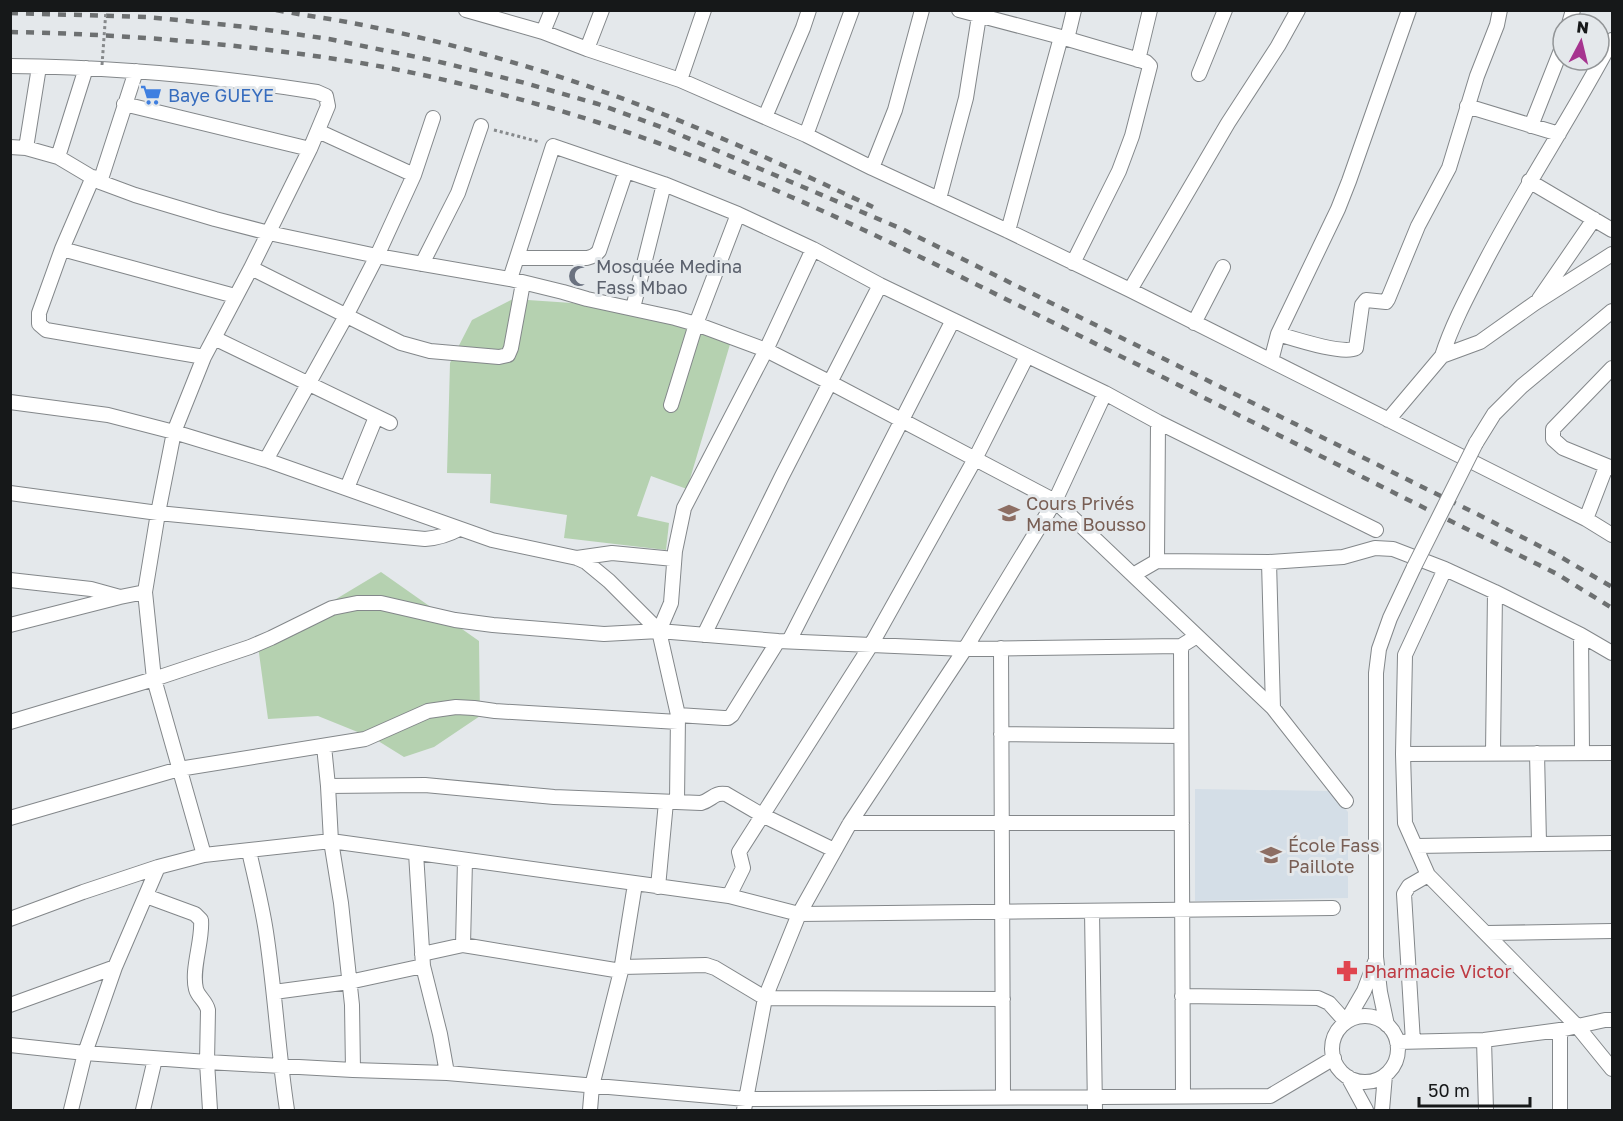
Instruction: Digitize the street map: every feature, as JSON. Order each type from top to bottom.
[{"type":"street","points":[[466,10],[507,16],[587,49],[680,80],[806,135],[1130,290],[1586,519],[1612,536]]},
{"type":"street","points":[[543,32],[552,10]]},
{"type":"street","points":[[587,49],[602,10]]},
{"type":"street","points":[[680,80],[704,10]]},
{"type":"street","points":[[765,117],[809,10]]},
{"type":"street","points":[[806,135],[852,10]]},
{"type":"street","points":[[872,168],[895,110],[922,10]]},
{"type":"street","points":[[958,10],[980,16],[995,15],[1146,62],[1150,66],[1132,136],[1119,171],[1072,262]]},
{"type":"street","points":[[1008,231],[1074,10]]},
{"type":"street","points":[[1138,60],[1150,10]]},
{"type":"street","points":[[1199,74],[1225,10]]},
{"type":"street","points":[[1130,290],[1298,10]]},
{"type":"street","points":[[1271,361],[1278,334],[1342,200],[1409,10]]},
{"type":"street","points":[[1278,334],[1326,347],[1351,351],[1356,348],[1362,304],[1366,300],[1386,302],[1388,299],[1418,226],[1449,168],[1467,106],[1497,25],[1500,10]]},
{"type":"street","points":[[939,199],[966,98],[980,16]]},
{"type":"street","points":[[1388,420],[1442,356],[1460,309],[1494,244],[1612,40]]},
{"type":"street","points":[[10,66],[136,71],[237,80],[317,92],[326,96],[328,106],[310,149],[204,357],[174,432],[145,592],[154,679],[204,855]]},
{"type":"street","points":[[26,148],[39,66]]},
{"type":"street","points":[[58,157],[86,68]]},
{"type":"street","points":[[136,71],[96,179],[62,249],[39,314],[39,324],[46,330],[204,357]]},
{"type":"street","points":[[1531,126],[1552,72]]},
{"type":"street","points":[[124,104],[310,149]]},
{"type":"street","points":[[1467,106],[1559,134]]},
{"type":"street","points":[[267,460],[377,256],[414,175],[433,118]]},
{"type":"street","points":[[422,264],[458,193],[481,126]]},
{"type":"street","points":[[318,131],[414,175]]},
{"type":"street","points":[[251,268],[401,343],[430,351],[499,357],[508,355],[511,348],[517,258],[553,146],[664,184],[738,214],[813,249],[880,285],[1027,357],[1105,393],[1158,422],[1376,530]]},
{"type":"street","points":[[10,147],[26,148],[58,157],[96,179],[135,195],[269,233],[377,256],[517,281],[633,308],[696,324],[766,350],[1055,501],[1273,708],[1346,801]]},
{"type":"street","points":[[517,258],[592,258],[596,255],[626,171]]},
{"type":"street","points":[[1529,181],[1594,219],[1611,226]]},
{"type":"street","points":[[633,308],[664,184]]},
{"type":"street","points":[[671,405],[696,324],[738,214]]},
{"type":"street","points":[[1535,303],[1594,219]]},
{"type":"street","points":[[62,249],[235,296]]},
{"type":"street","points":[[659,631],[671,603],[674,559],[684,508],[766,350],[813,249]]},
{"type":"street","points":[[1442,356],[1480,342],[1535,303],[1612,254]]},
{"type":"street","points":[[1194,323],[1223,267]]},
{"type":"street","points":[[704,635],[880,285]]},
{"type":"street","points":[[1387,1025],[1376,957],[1376,673],[1379,649],[1390,618],[1414,567],[1476,443],[1494,414],[1522,386],[1612,311]]},
{"type":"street","points":[[10,818],[179,769],[365,739],[428,711],[456,707],[495,711],[728,718],[784,641],[953,320]]},
{"type":"street","points":[[214,338],[390,423]]},
{"type":"street","points":[[729,896],[743,868],[740,852],[871,645],[975,459],[1027,357]]},
{"type":"street","points":[[1586,519],[1609,468],[1563,448],[1553,439],[1553,429],[1612,368]]},
{"type":"street","points":[[745,1105],[765,998],[799,914],[850,823],[965,649],[1055,501],[1105,393]]},
{"type":"street","points":[[10,402],[108,415],[174,432],[267,460],[492,540],[577,558],[586,562],[609,581],[659,631],[678,718],[671,802],[658,887]]},
{"type":"street","points":[[347,488],[376,417]]},
{"type":"street","points":[[1157,561],[1158,422]]},
{"type":"street","points":[[10,493],[158,513],[424,539],[438,538],[459,529]]},
{"type":"street","points":[[1133,575],[1157,561],[1269,561],[1343,557],[1375,548],[1393,549],[1495,592],[1612,653]]},
{"type":"street","points":[[577,558],[612,553],[674,559]]},
{"type":"street","points":[[1269,561],[1273,708]]},
{"type":"street","points":[[1445,569],[1405,655],[1403,754],[1405,823],[1428,875],[1577,1026],[1612,1069]]},
{"type":"street","points":[[10,580],[92,589],[120,597]]},
{"type":"street","points":[[11,624],[145,592]]},
{"type":"street","points":[[1493,753],[1495,592]]},
{"type":"street","points":[[10,722],[154,679],[250,647],[332,608],[357,603],[381,603],[455,620],[493,625],[604,634],[659,631],[784,641],[965,649],[1181,646],[1197,636]]},
{"type":"street","points":[[1581,635],[1582,753]]},
{"type":"street","points":[[1181,646],[1183,1096]]},
{"type":"street","points":[[1001,648],[1003,1097]]},
{"type":"street","points":[[1001,734],[1181,736]]},
{"type":"street","points":[[324,746],[331,841],[341,903],[352,1005],[352,1070]]},
{"type":"street","points":[[1537,753],[1539,843]]},
{"type":"street","points":[[1403,754],[1612,753]]},
{"type":"street","points":[[328,786],[425,785],[554,797],[701,803],[720,793],[834,850]]},
{"type":"street","points":[[850,823],[1182,823]]},
{"type":"street","points":[[10,919],[158,867],[204,855],[331,841],[729,896],[799,914],[1333,908]]},
{"type":"street","points":[[1416,846],[1612,843]]},
{"type":"street","points":[[249,851],[266,932],[287,1110]]},
{"type":"street","points":[[416,853],[422,960],[447,1073]]},
{"type":"street","points":[[463,945],[465,860]]},
{"type":"street","points":[[70,1110],[86,1053],[115,967],[158,867]]},
{"type":"street","points":[[1413,1042],[1404,894],[1409,886],[1428,875]]},
{"type":"street","points":[[590,1110],[592,1086],[622,969],[635,884]]},
{"type":"street","points":[[146,896],[195,914],[201,920],[196,989],[207,1004],[208,1010],[207,1062],[210,1110]]},
{"type":"street","points":[[1092,911],[1095,1104]]},
{"type":"street","points":[[1487,933],[1612,931]]},
{"type":"street","points":[[274,992],[350,982],[463,945],[622,969],[706,965],[765,998],[1003,999]]},
{"type":"street","points":[[1346,1022],[1368,1017],[1381,1021],[1391,1030],[1398,1049],[1394,1064],[1385,1075],[1378,1079],[1355,1080],[1342,1072],[1334,1058],[1333,1042],[1364,991],[1376,957]]},
{"type":"street","points":[[10,1005],[115,967]]},
{"type":"street","points":[[1182,996],[1318,998],[1329,1003],[1346,1022]]},
{"type":"street","points":[[1397,1042],[1484,1040],[1560,1030],[1612,1020]]},
{"type":"street","points":[[1560,1030],[1560,1110]]},
{"type":"street","points":[[1484,1040],[1486,1110]]},
{"type":"street","points":[[10,1045],[155,1059],[447,1073],[592,1086],[745,1105],[852,1104],[1003,1097],[1095,1104],[1183,1096],[1270,1096],[1334,1058]]},
{"type":"street","points":[[143,1110],[155,1059]]},
{"type":"street","points":[[1383,1110],[1385,1075]]},
{"type":"street","points":[[1348,1077],[1366,1110]]},
{"type":"street","points":[[1270,1096],[1270,1110]]},
{"type":"path","points":[[102,65],[106,10]]},
{"type":"path","points":[[481,126],[553,146]]},
{"type":"shaded area","name":"École Fass Paillote","points":[[1195,789],[1330,791],[1348,812],[1348,898],[1195,901]]},
{"type":"green space","points":[[513,299],[572,303],[672,320],[731,341],[687,489],[651,476],[637,516],[669,523],[666,550],[564,538],[567,515],[490,503],[491,474],[447,473],[450,363],[472,320]]},
{"type":"green space","points":[[381,572],[479,641],[480,716],[434,747],[404,757],[375,739],[318,716],[268,719],[258,646]]},
{"type":"railway","points":[[276,10],[403,34],[554,75],[676,119],[873,207]]},
{"type":"railway","points":[[10,13],[147,17],[247,27],[329,39],[436,61],[598,104],[664,128],[902,229],[1481,516],[1559,556],[1612,587]]},
{"type":"railway","points":[[10,32],[177,40],[342,60],[425,75],[561,111],[624,131],[749,179],[870,233],[1557,574],[1612,608]]},
{"type":"place","name":"Baye GUEYE","points":[[151,95]]},
{"type":"place","name":"Mosquée Medina Fass Mbao","points":[[579,276]]},
{"type":"place","name":"Cours Privés Mame Bousso","points":[[1009,513]]},
{"type":"place","name":"École Fass Paillote","points":[[1271,855]]},
{"type":"place","name":"Pharmacie Victor","points":[[1347,971]]}]
